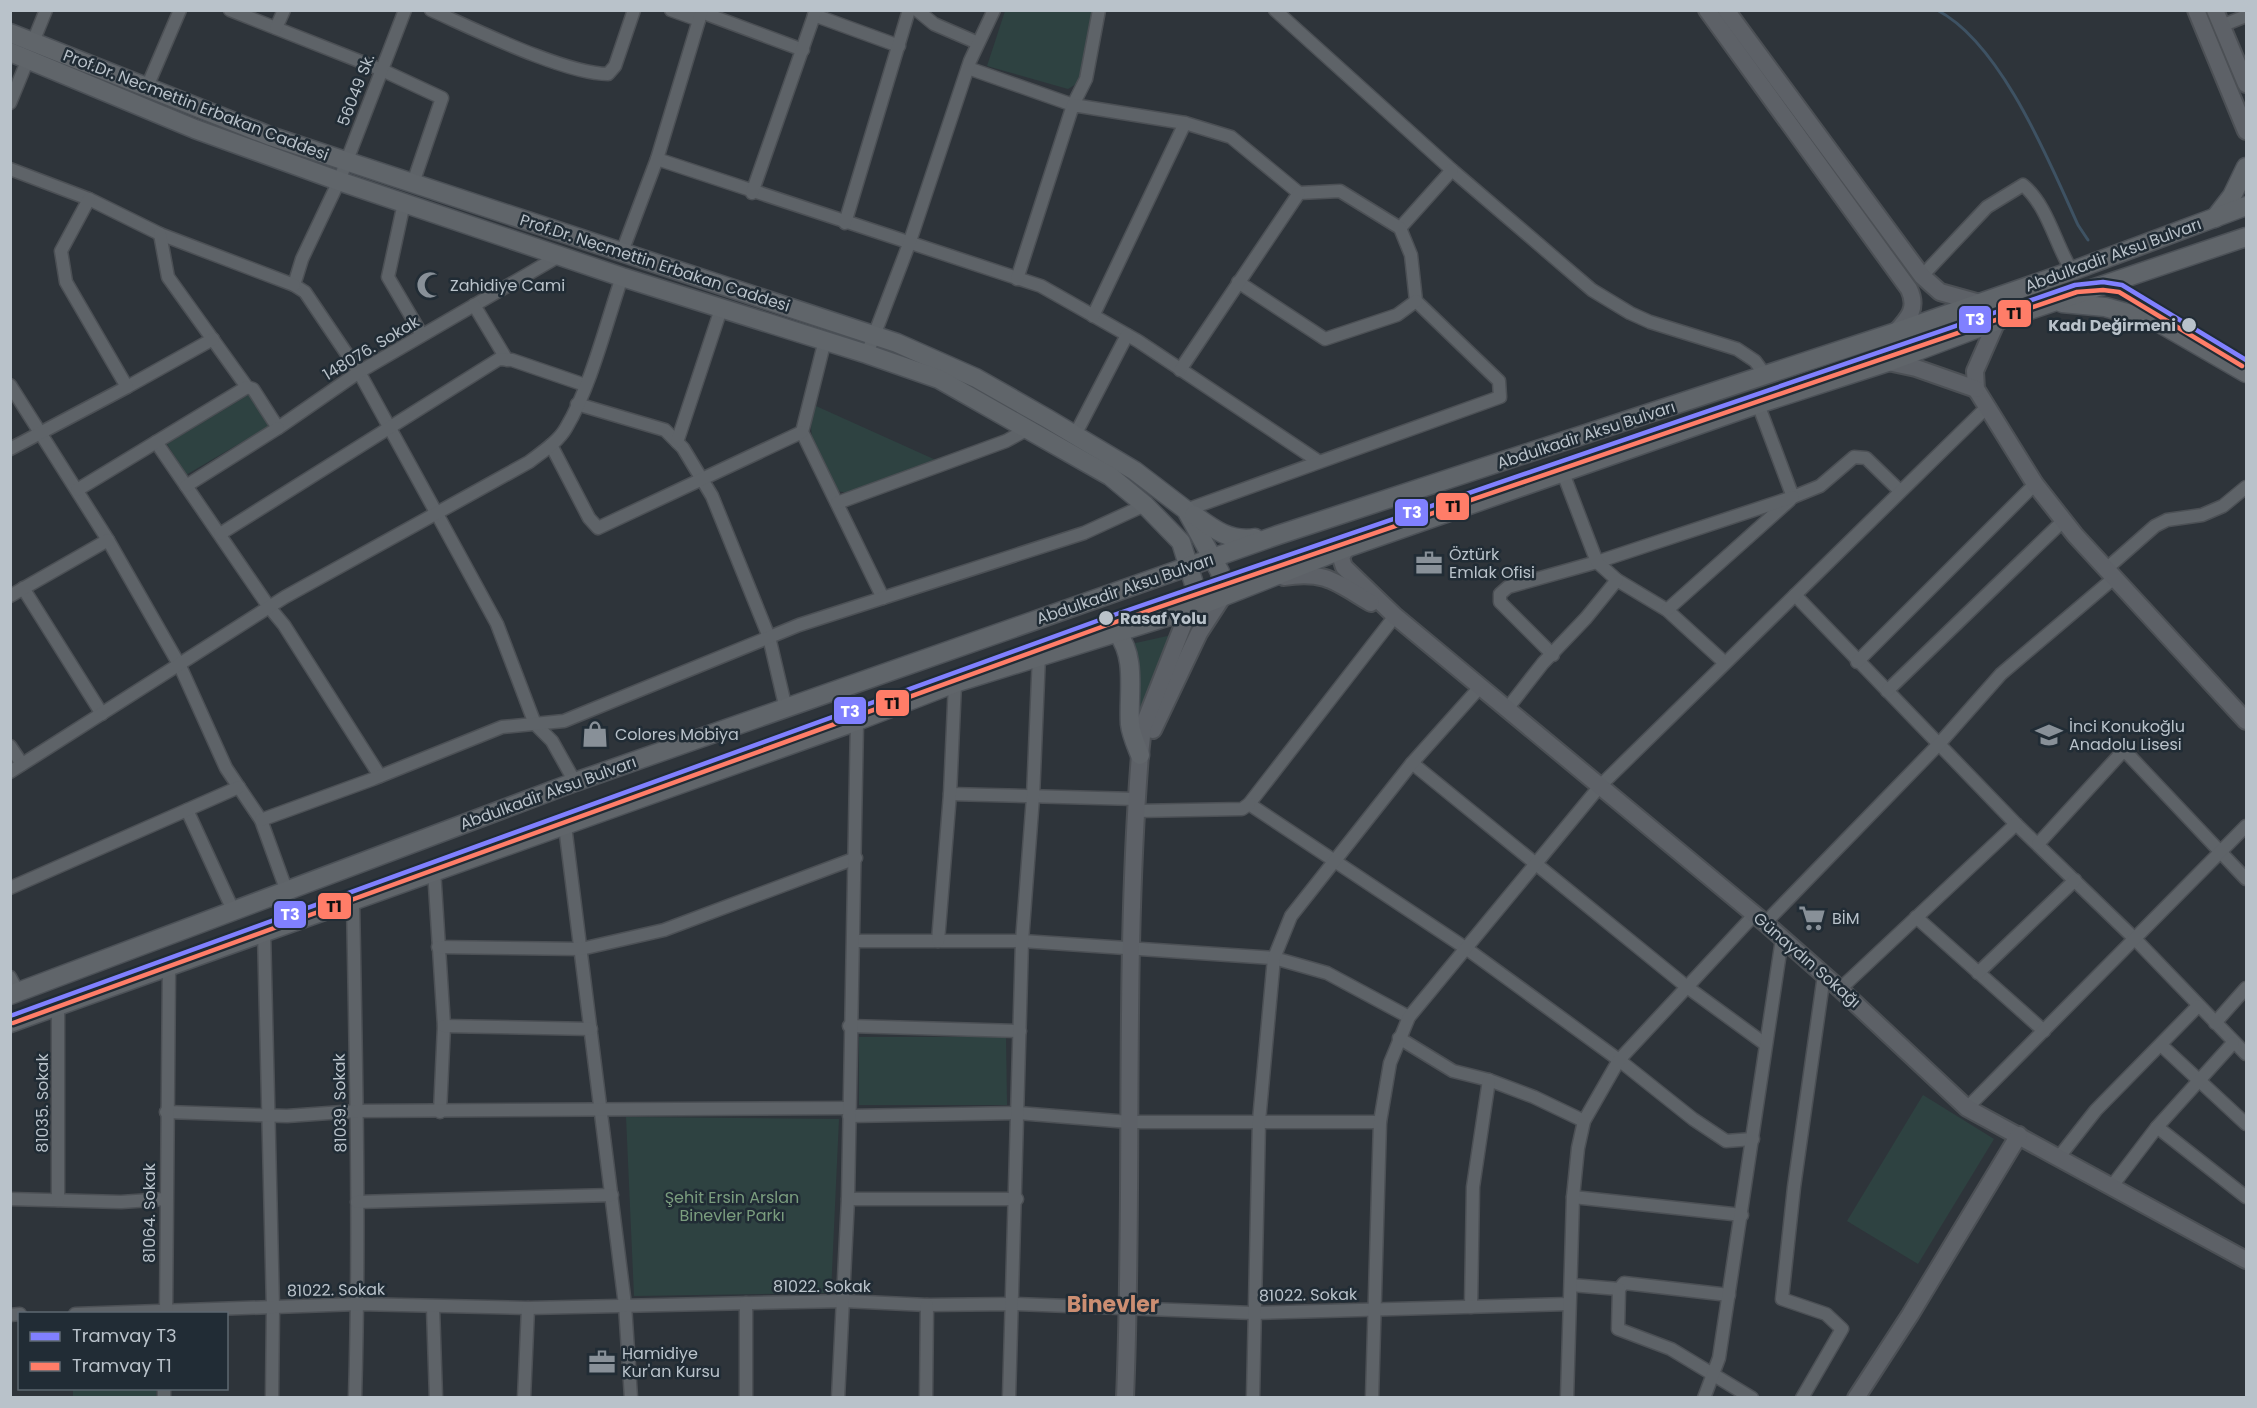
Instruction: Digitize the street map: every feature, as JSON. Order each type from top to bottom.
[{"type":"main road","name":"Prof.Dr. Necmettin Erbakan Caddesi","points":[[10,33],[30,50],[195,129],[559,256],[825,340],[939,379],[1110,476],[1145,505],[1181,542],[1195,587],[1189,610]]},
{"type":"main road","name":"Prof.Dr. Necmettin Erbakan Caddesi","points":[[10,52],[30,50],[147,87],[270,136],[346,162],[897,343],[976,378],[1135,471],[1186,510],[1214,558],[1220,572],[1223,596]]},
{"type":"main road","points":[[2215,218],[2232,196],[2247,167]]},
{"type":"main road","name":"Abdulkadir Aksu Bulvarı","points":[[13,988],[233,910],[575,782],[1278,535],[1896,332],[1976,302],[2072,271],[2247,206]]},
{"type":"main road","name":"Abdulkadir Aksu Bulvarı","points":[[10,1023],[857,721],[955,683],[1189,610],[1346,548],[1758,404],[1888,362],[1996,321],[2247,237]]},
{"type":"main road","points":[[2221,245],[2247,246]]},
{"type":"main road","points":[[2054,302],[2105,307],[2140,315],[2199,344],[2247,373]]},
{"type":"main road","points":[[1186,510],[1220,533],[1235,538],[1278,535]]},
{"type":"main road","points":[[1117,633],[1124,642],[1129,661],[1130,726],[1140,755]]},
{"type":"street","points":[[10,104],[46,10]]},
{"type":"street","points":[[147,87],[180,10]]},
{"type":"street","points":[[230,10],[382,70],[442,98],[413,183]]},
{"type":"street","points":[[276,28],[284,10]]},
{"type":"street","name":"56049 Sk.","points":[[294,285],[302,259],[339,181],[405,10]]},
{"type":"street","points":[[431,10],[534,53],[595,74],[608,74],[615,66],[634,10]]},
{"type":"street","points":[[671,10],[700,14],[803,50]]},
{"type":"street","points":[[845,224],[909,10]]},
{"type":"street","points":[[917,10],[934,24],[978,43]]},
{"type":"street","points":[[867,354],[909,244],[968,68],[994,10]]},
{"type":"street","points":[[1017,279],[1073,105],[1086,79],[1099,10]]},
{"type":"street","points":[[1275,10],[1452,170],[1592,290],[1609,302],[1650,322],[1737,349],[1755,361],[1766,376]]},
{"type":"street","points":[[1707,10],[1914,299],[1913,311],[1896,332]]},
{"type":"street","points":[[1726,10],[1926,280],[1940,292],[1954,298],[1976,302]]},
{"type":"street","points":[[2196,10],[2247,131]]},
{"type":"street","points":[[752,193],[815,13],[898,46]]},
{"type":"street","points":[[622,252],[657,159],[700,14]]},
{"type":"street","points":[[2247,16],[2218,18],[2247,84]]},
{"type":"street","points":[[968,68],[1073,105],[1185,123],[1231,137],[1299,193],[1340,191],[1400,228],[1412,255],[1416,301],[1498,381],[1500,397],[1186,510]]},
{"type":"street","points":[[1093,316],[1185,123]]},
{"type":"street","points":[[657,159],[845,224],[1041,286],[1127,335],[1318,461]]},
{"type":"street","points":[[10,169],[89,199],[160,234],[294,285],[305,292],[359,372],[497,624],[535,724],[552,741],[575,782]]},
{"type":"street","points":[[1400,228],[1452,170]]},
{"type":"street","points":[[1914,299],[1925,295],[1926,280],[1988,207],[2024,185],[2034,194],[2040,204],[2060,251],[2072,271]]},
{"type":"street","points":[[1180,370],[1299,193]]},
{"type":"street","points":[[89,199],[61,251],[66,282],[127,387]]},
{"type":"street","points":[[404,203],[388,277],[422,335]]},
{"type":"street","points":[[160,234],[168,277],[247,387],[253,389],[278,428]]},
{"type":"street","name":"148076. Sokak","points":[[186,486],[278,428],[359,372],[559,256]]},
{"type":"street","points":[[10,772],[180,666],[269,607],[529,462],[551,445],[566,429],[577,404],[622,277]]},
{"type":"street","points":[[1238,282],[1325,339],[1397,315],[1416,301]]},
{"type":"street","points":[[474,305],[507,360]]},
{"type":"street","points":[[677,442],[721,309]]},
{"type":"street","points":[[1996,321],[1975,371],[1976,389],[2036,484],[2064,520],[2110,574],[2247,721]]},
{"type":"street","points":[[1075,435],[1127,335]]},
{"type":"street","points":[[10,449],[213,339]]},
{"type":"street","points":[[825,340],[802,432],[883,598]]},
{"type":"street","points":[[220,534],[499,359],[585,385]]},
{"type":"street","points":[[1888,362],[1916,368],[1976,389]]},
{"type":"street","points":[[10,385],[42,432],[108,540],[180,666],[226,768],[261,820],[286,889]]},
{"type":"street","points":[[77,490],[247,387]]},
{"type":"street","points":[[577,404],[665,430],[677,442],[712,495],[769,637],[786,709]]},
{"type":"street","points":[[1758,404],[1793,497]]},
{"type":"street","points":[[1372,1398],[1380,1122],[1390,1063],[1410,1017],[1600,786],[1988,406]]},
{"type":"street","points":[[837,503],[1006,441],[1028,429]]},
{"type":"street","points":[[551,445],[589,518],[598,528],[802,432]]},
{"type":"street","points":[[156,442],[269,607],[284,625],[380,776]]},
{"type":"street","points":[[1553,655],[1500,602],[1500,594],[1508,587],[1597,562],[1793,497],[1820,486],[1854,457],[1866,458],[1900,491]]},
{"type":"street","points":[[1563,473],[1597,562],[1617,580],[1667,610],[1725,663]]},
{"type":"street","points":[[1857,662],[2036,484]]},
{"type":"street","points":[[1567,1398],[1573,1197],[1578,1148],[1584,1121],[1618,1060],[1686,987],[1760,919],[1940,744],[2001,674],[2110,574],[2155,526],[2167,520],[2202,515],[2223,506],[2247,487]]},
{"type":"street","points":[[1667,610],[1793,497]]},
{"type":"street","points":[[261,820],[502,727],[564,721],[769,637],[1084,533],[1145,505]]},
{"type":"street","points":[[1887,692],[2064,520]]},
{"type":"street","points":[[10,596],[108,540]]},
{"type":"street","points":[[1346,548],[1341,558],[1344,567],[1395,616]]},
{"type":"street","points":[[1267,579],[1303,574],[1328,577],[1395,616]]},
{"type":"street","points":[[1507,709],[1543,663],[1553,655],[1617,580]]},
{"type":"street","points":[[24,588],[102,714]]},
{"type":"street","points":[[1795,595],[1857,662],[2016,824],[2136,940],[2247,1054]]},
{"type":"street","points":[[1140,755],[1199,633],[1223,596]]},
{"type":"street","points":[[1125,1398],[1129,1308],[1132,949],[1136,805],[1140,755],[1143,727],[1189,610]]},
{"type":"street","points":[[950,794],[1034,796],[1136,805],[1242,809],[1249,804],[1395,616]]},
{"type":"street","name":"Günaydın Sokağı","points":[[1395,616],[1760,919],[1840,989],[1966,1108],[2247,1260]]},
{"type":"street","points":[[1009,1398],[1017,1199],[1022,941],[1034,796],[1039,655]]},
{"type":"street","points":[[938,941],[950,794],[955,683]]},
{"type":"street","points":[[1252,1398],[1259,1121],[1274,958],[1291,916],[1412,763],[1480,687]]},
{"type":"street","points":[[838,1398],[848,1199],[849,1026],[855,941],[857,721]]},
{"type":"street","points":[[10,746],[22,764]]},
{"type":"street","points":[[2038,844],[2124,750],[2247,879]]},
{"type":"street","points":[[1412,763],[1686,987],[1765,1044]]},
{"type":"street","points":[[10,888],[239,787]]},
{"type":"street","points":[[1249,804],[1467,949],[1618,1060],[1693,1119],[1726,1141],[1753,1138]]},
{"type":"street","points":[[187,810],[233,910]]},
{"type":"street","points":[[1840,989],[2016,824]]},
{"type":"street","points":[[565,826],[602,1108],[625,1305],[632,1398]]},
{"type":"street","points":[[1966,1108],[2136,940],[2247,826]]},
{"type":"street","points":[[438,947],[581,949],[664,930],[856,858]]},
{"type":"street","points":[[434,870],[444,1026],[440,1112]]},
{"type":"street","points":[[1978,973],[2075,880]]},
{"type":"street","name":"81039. Sokak","points":[[353,901],[358,1304],[355,1398]]},
{"type":"street","points":[[1916,918],[2043,1031]]},
{"type":"street","points":[[264,932],[273,1308],[272,1398]]},
{"type":"street","points":[[1704,1398],[1714,1373],[1729,1295],[1782,939]]},
{"type":"street","points":[[855,941],[1022,941],[1274,958],[1327,973],[1410,1017]]},
{"type":"street","name":"81064. Sokak","points":[[166,1312],[169,968]]},
{"type":"street","points":[[1802,1398],[1842,1329],[1826,1314],[1782,1299],[1794,1187],[1824,975]]},
{"type":"street","points":[[2215,1023],[2247,988]]},
{"type":"street","name":"81035. Sokak","points":[[58,1006],[58,1200]]},
{"type":"street","points":[[2059,1157],[2096,1110],[2199,1006]]},
{"type":"street","points":[[444,1026],[591,1029]]},
{"type":"street","points":[[849,1026],[1020,1031]]},
{"type":"street","points":[[1399,1038],[1453,1071],[1489,1080],[1534,1097],[1584,1121]]},
{"type":"street","points":[[2112,1186],[2157,1127],[2233,1042]]},
{"type":"street","points":[[2161,1045],[2247,1124]]},
{"type":"street","points":[[1471,1307],[1473,1187],[1489,1080]]},
{"type":"street","points":[[166,1112],[312,1116],[357,1111],[440,1112],[602,1108],[1018,1113],[1130,1122],[1380,1122]]},
{"type":"street","points":[[2157,1127],[2247,1197]]},
{"type":"street","points":[[1856,1398],[1910,1315],[2019,1135]]},
{"type":"street","points":[[357,1202],[612,1195]]},
{"type":"street","points":[[1573,1197],[1742,1215]]},
{"type":"street","points":[[10,1199],[122,1202],[166,1199]]},
{"type":"street","points":[[848,1199],[1017,1199]]},
{"type":"street","points":[[1729,1295],[1624,1284],[1619,1289],[1618,1329],[1671,1349],[1752,1398]]},
{"type":"street","points":[[1571,1285],[1619,1289]]},
{"type":"street","name":"81022. Sokak","points":[[187,1312],[358,1304],[434,1308],[528,1308],[844,1300],[927,1305],[1013,1304],[1253,1313],[1569,1304]]},
{"type":"street","points":[[746,1304],[746,1398]]},
{"type":"street","points":[[926,1398],[927,1305]]},
{"type":"street","points":[[434,1308],[436,1398]]},
{"type":"street","points":[[524,1398],[528,1308]]},
{"type":"green space","points":[[1005,11],[1092,11],[1083,80],[1068,89],[987,66]]},
{"type":"green space","points":[[250,394],[269,426],[186,475],[167,444]]},
{"type":"green space","points":[[816,406],[938,461],[848,493],[837,491],[816,450],[813,439],[812,417]]},
{"type":"green space","points":[[1172,635],[1136,730],[1131,644]]},
{"type":"green space","points":[[859,1037],[1006,1037],[1007,1105],[859,1105]]},
{"type":"green space","points":[[1923,1095],[1994,1139],[1918,1264],[1847,1221]]},
{"type":"green space","name":"Şehit Ersin Arslan Binevler Parkı","points":[[626,1117],[839,1119],[831,1293],[634,1296]]},
{"type":"green space","points":[[73,1390],[156,1390],[156,1397],[73,1397]]},
{"type":"waterway","points":[[1937,10],[1960,26],[1982,49],[2002,76],[2038,138],[2078,225],[2088,240]]},
{"type":"tram line","name":"T3","points":[[10,1016],[1105,618],[2075,285],[2103,282],[2122,285],[2246,360]]},
{"type":"tram line","name":"T1","points":[[13,1023],[1107,625],[2077,292],[2103,290],[2119,292],[2242,366]]},
{"type":"place","name":"Zahidiye Cami","points":[[430,285]]},
{"type":"place","name":"Kadı Değirmeni","points":[[2189,325]]},
{"type":"place","name":"Öztürk Emlak Ofisi","points":[[1429,563]]},
{"type":"place","name":"Rasaf Yolu","points":[[1106,618]]},
{"type":"place","name":"Colores Mobiya","points":[[595,734]]},
{"type":"place","name":"İnci Konukoğlu Anadolu Lisesi","points":[[2049,735]]},
{"type":"place","name":"BİM","points":[[1812,918]]},
{"type":"place","name":"Hamidiye Kur'an Kursu","points":[[602,1362]]},
{"type":"district","name":"Binevler","points":[[1113,1304]]}]
